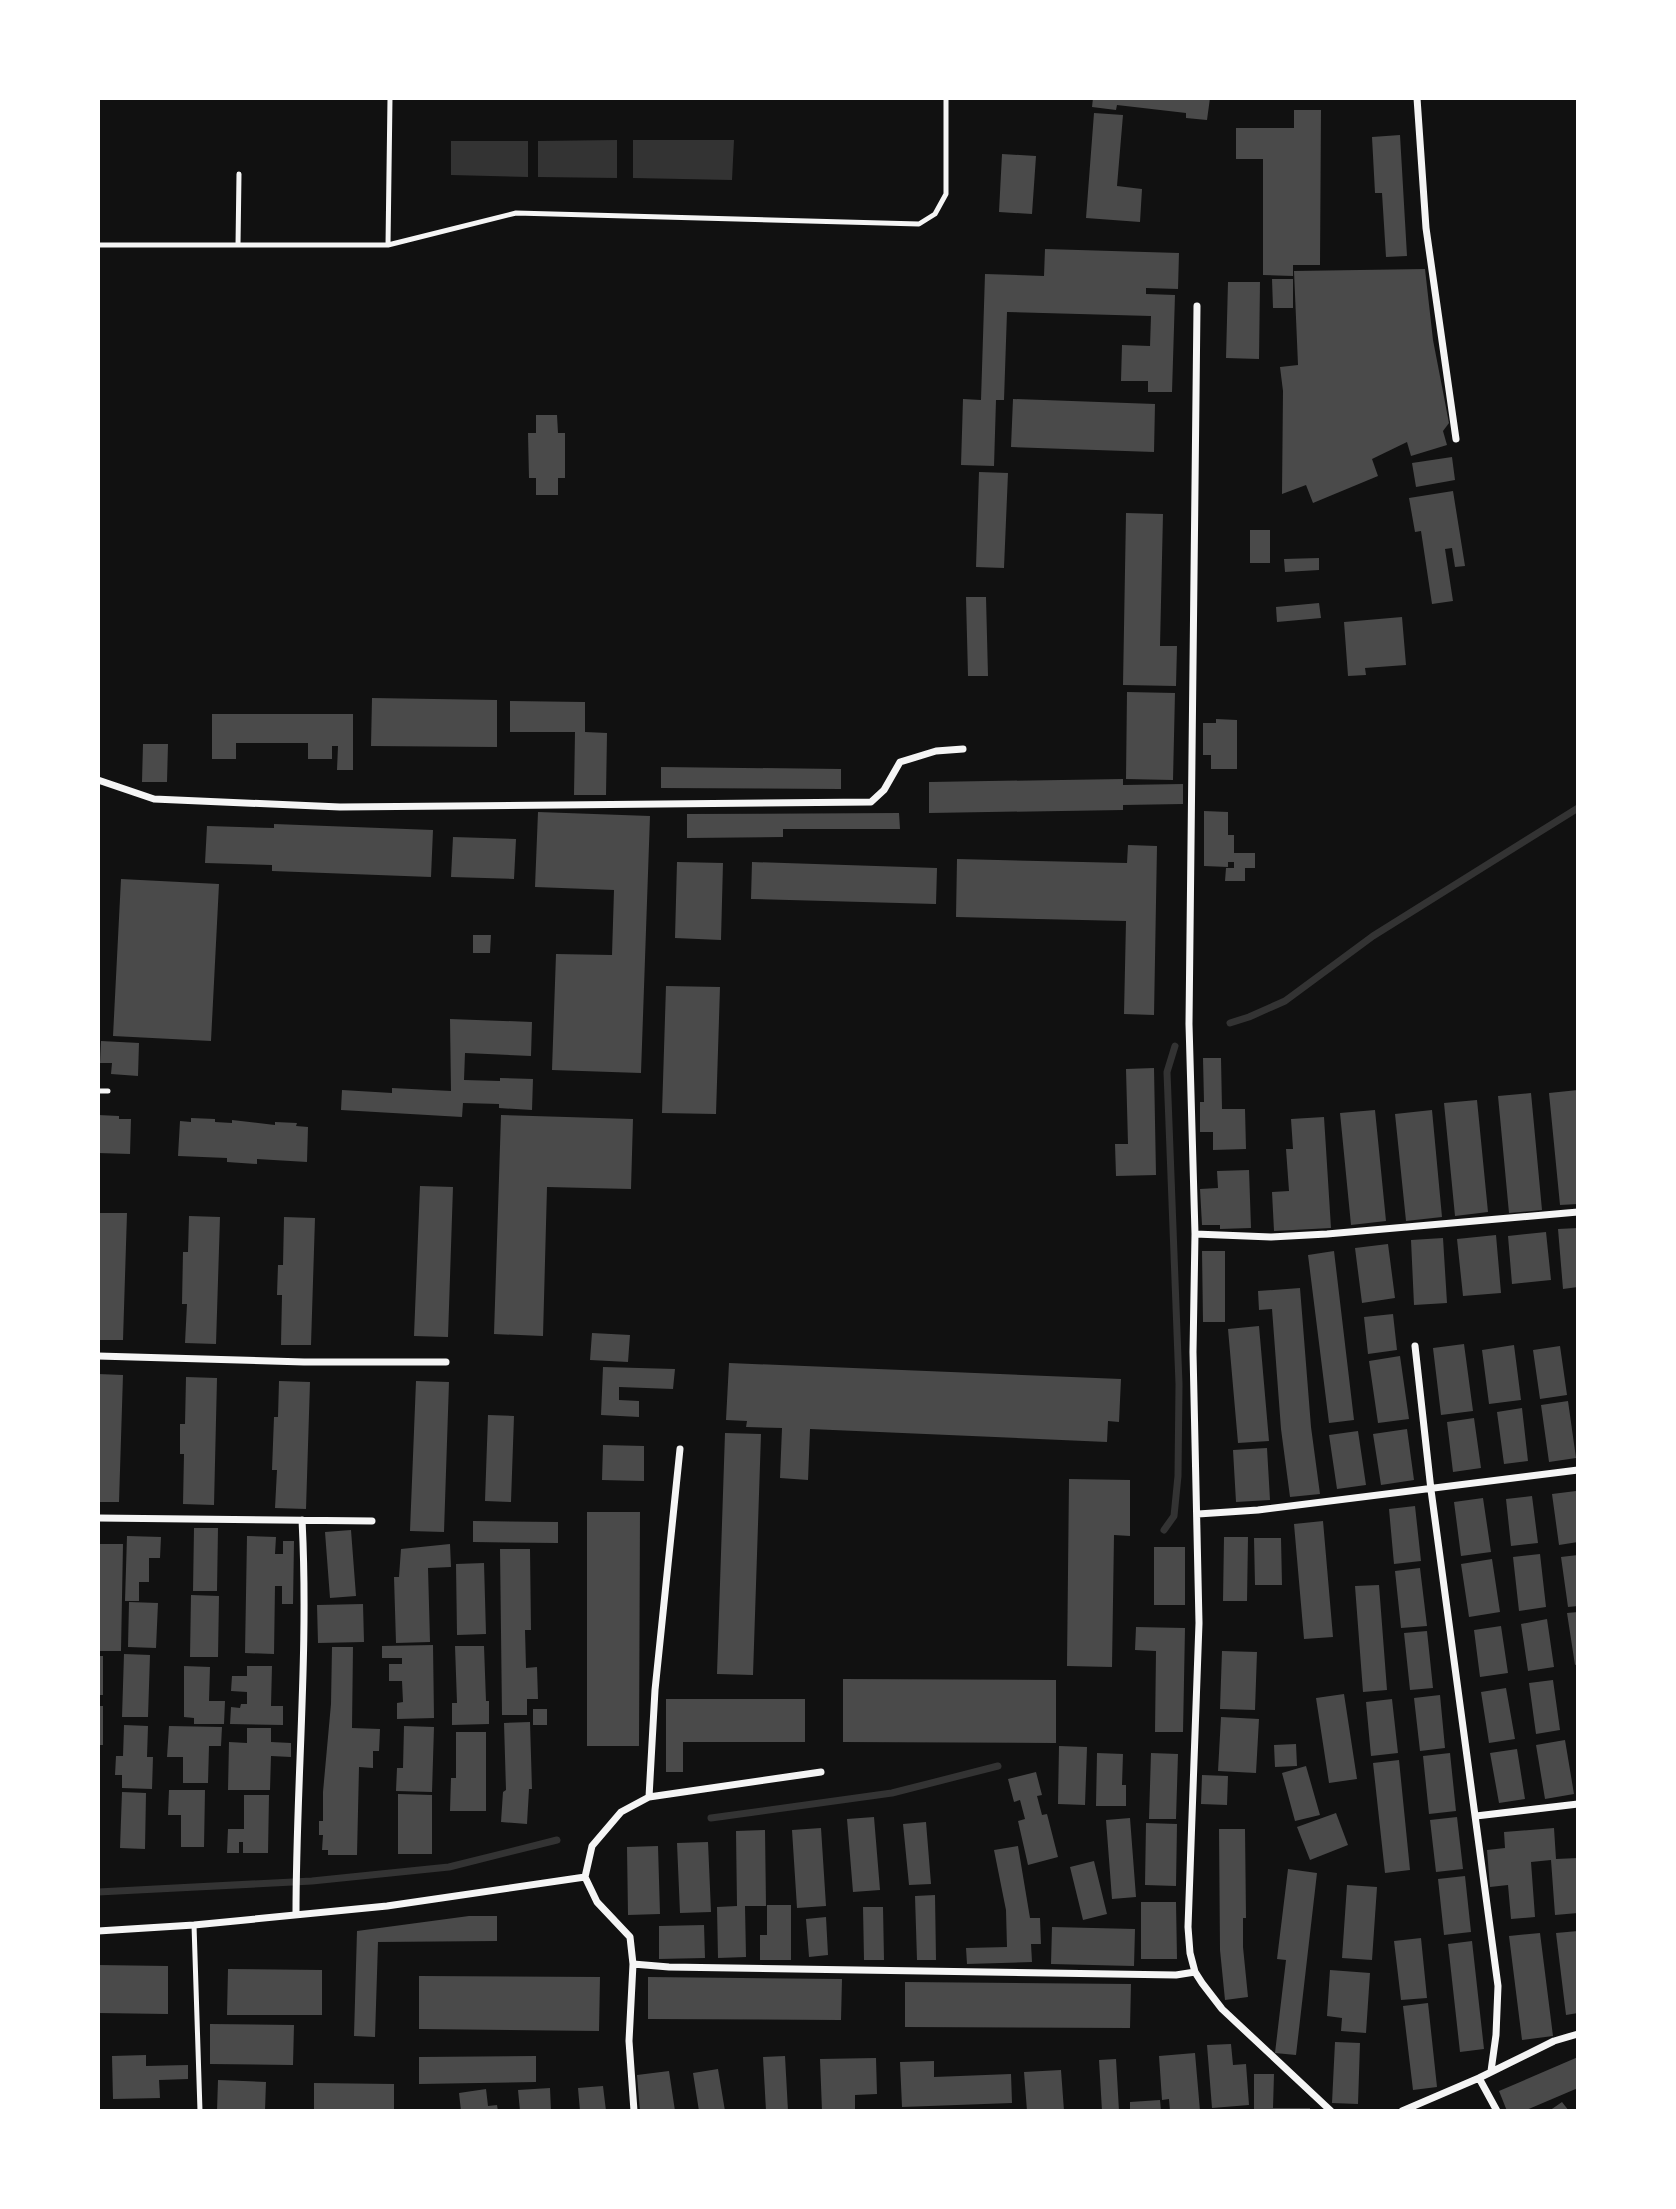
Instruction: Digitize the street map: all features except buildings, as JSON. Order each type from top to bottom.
[{"type":"street","points":[[1417,98],[1426,228],[1456,439]]},
{"type":"street","points":[[1197,306],[1189,1024],[1195,1234],[1193,1352],[1199,1622],[1188,1927],[1195,1972],[1222,2009],[1331,2111]]},
{"type":"street","points":[[98,780],[154,799],[340,807],[871,803],[884,790],[900,762],[936,751],[963,749]]},
{"type":"street","points":[[1195,1234],[1271,1237],[1327,1234],[1578,1212]]},
{"type":"street","points":[[1415,1346],[1431,1490],[1498,1986],[1491,2071]]},
{"type":"street","points":[[98,1356],[304,1362],[446,1362]]},
{"type":"street","points":[[649,1797],[655,1690],[680,1449]]},
{"type":"street","points":[[1198,1514],[1258,1510],[1431,1490],[1578,1470]]},
{"type":"street","points":[[98,1518],[372,1521]]},
{"type":"street","points":[[296,1914],[305,1584],[302,1520]]},
{"type":"street","points":[[634,2111],[629,2041],[634,1964],[630,1937],[597,1902],[584,1877],[592,1846],[621,1812],[649,1797],[821,1772]]},
{"type":"street","points":[[1476,1816],[1578,1804]]},
{"type":"street","points":[[98,1931],[194,1925],[387,1906],[584,1877]]},
{"type":"street","points":[[634,1964],[669,1967],[1176,1975],[1195,1972]]},
{"type":"street","points":[[1402,2111],[1555,2041],[1578,2034]]},
{"type":"street","points":[[1479,2078],[1497,2111]]},
{"type":"lane","points":[[388,245],[390,98]]},
{"type":"lane","points":[[98,245],[388,245],[516,213],[919,224],[935,214],[946,194],[946,98]]},
{"type":"lane","points":[[237,245],[239,174]]},
{"type":"lane","points":[[98,1091],[108,1091]]},
{"type":"lane","points":[[194,1925],[200,2111]]},
{"type":"shaded area","points":[[617,140],[617,178],[538,177],[538,141]]},
{"type":"shaded area","points":[[633,140],[734,140],[732,180],[633,178]]},
{"type":"shaded area","points":[[451,141],[528,141],[528,177],[451,175]]},
{"type":"waterway","points":[[1230,1023],[1285,1001],[1373,936],[1578,808]]},
{"type":"waterway","points":[[1164,1530],[1174,1516],[1178,1476],[1179,1384],[1167,1072],[1175,1046]]},
{"type":"waterway","points":[[711,1818],[892,1793],[998,1766]]},
{"type":"waterway","points":[[98,1892],[312,1881],[449,1867],[557,1840]]}]
